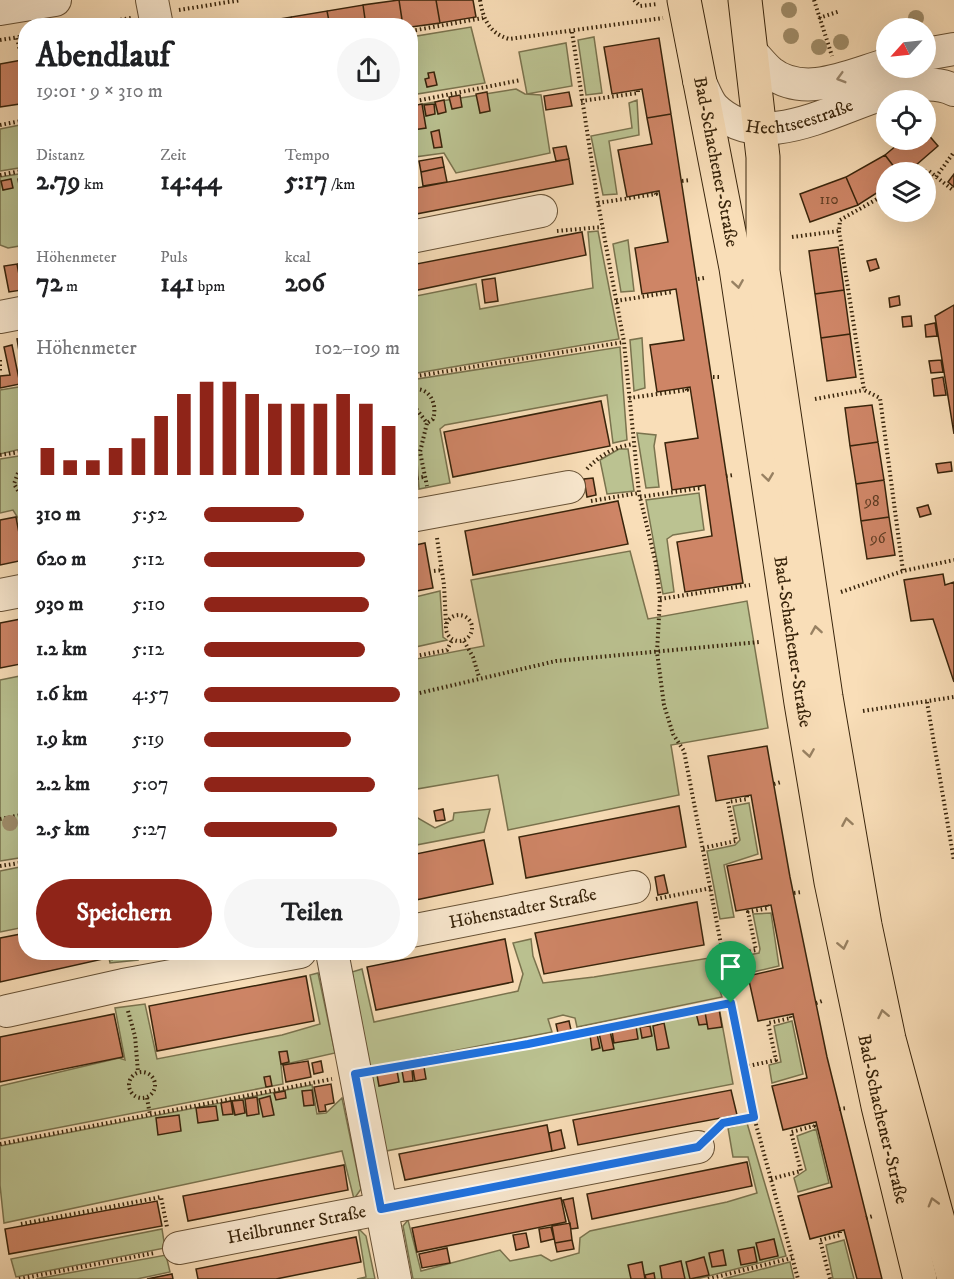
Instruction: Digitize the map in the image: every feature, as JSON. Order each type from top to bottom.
[{"type":"main road","name":"Bad-Schachener-Straße","points":[[745,0],[761,129],[763,272],[841,788],[889,1039],[954,1279]]},
{"type":"main road","name":"Bad-Schachener-Straße","points":[[669,7],[699,79],[736,268],[801,704],[831,882],[878,1106],[920,1279]]},
{"type":"main road","points":[[699,79],[723,97],[736,94],[746,85],[752,61]]},
{"type":"street","points":[[0,9],[55,0]]},
{"type":"street","points":[[936,52],[954,49]]},
{"type":"street","name":"Hechtseestraße","points":[[752,61],[794,84],[815,85],[876,68]]},
{"type":"street","name":"Hechtseestraße","points":[[699,79],[714,108],[735,121],[761,129],[799,124],[914,85],[939,83],[954,90]]},
{"type":"street","points":[[418,236],[541,211]]},
{"type":"street","points":[[0,317],[18,314]]},
{"type":"street","points":[[425,514],[580,494]]},
{"type":"street","points":[[0,595],[18,592]]},
{"type":"street","name":"Höhenstadter Straße","points":[[418,930],[634,887]]},
{"type":"street","points":[[7,1011],[123,985],[257,960]]},
{"type":"street","points":[[332,960],[339,1083],[381,1209],[394,1279]]},
{"type":"street","name":"Heilbrunner Straße","points":[[175,1249],[698,1147]]},
{"type":"path","points":[[127,18],[241,0]]},
{"type":"path","points":[[480,0],[483,18],[490,29],[509,39],[572,32],[669,7]]},
{"type":"path","points":[[634,0],[640,6],[669,7]]},
{"type":"path","points":[[814,0],[833,59]]},
{"type":"path","points":[[819,18],[840,11]]},
{"type":"path","points":[[418,30],[483,18]]},
{"type":"path","points":[[572,32],[602,227],[624,342],[640,495],[656,564],[660,599],[657,652],[664,705],[673,734],[684,751],[754,1117],[798,1279]]},
{"type":"path","points":[[0,40],[17,37],[18,42]]},
{"type":"path","points":[[418,101],[521,80]]},
{"type":"path","points":[[581,101],[638,93],[638,90]]},
{"type":"path","points":[[0,124],[18,121]]},
{"type":"path","points":[[954,152],[936,177],[954,191]]},
{"type":"path","points":[[0,175],[18,172]]},
{"type":"path","points":[[682,182],[690,180]]},
{"type":"path","points":[[598,203],[656,194],[655,192]]},
{"type":"path","points":[[864,390],[839,231],[840,220],[876,200]]},
{"type":"path","points":[[541,211],[545,233],[602,227]]},
{"type":"path","points":[[792,237],[839,231]]},
{"type":"path","points":[[698,279],[704,278]]},
{"type":"path","points":[[616,301],[672,292],[671,290]]},
{"type":"path","points":[[418,376],[624,342]]},
{"type":"path","points":[[0,360],[0,372]]},
{"type":"path","points":[[418,388],[426,392],[434,401],[436,409],[433,419],[427,423],[420,452],[425,514],[442,570],[446,630],[452,640]]},
{"type":"path","points":[[629,398],[687,390],[686,388]]},
{"type":"path","points":[[815,399],[864,390],[879,398],[903,571]]},
{"type":"path","points":[[418,411],[427,423]]},
{"type":"path","points":[[633,444],[617,447],[596,459],[580,494],[640,495],[700,488],[700,486]]},
{"type":"path","points":[[0,456],[18,453]]},
{"type":"path","points":[[18,473],[14,484],[18,490]]},
{"type":"path","points":[[726,476],[733,475]]},
{"type":"path","points":[[418,478],[423,477]]},
{"type":"path","points":[[842,592],[903,571],[954,560]]},
{"type":"path","points":[[434,571],[442,570]]},
{"type":"path","points":[[660,599],[750,585]]},
{"type":"path","points":[[447,624],[450,618],[460,615],[471,621],[472,633],[464,641],[452,640]]},
{"type":"path","points":[[418,656],[447,650],[452,640]]},
{"type":"path","points":[[464,641],[474,657],[479,677]]},
{"type":"path","points":[[418,693],[479,677],[556,661],[759,642]]},
{"type":"path","points":[[863,711],[954,697]]},
{"type":"path","points":[[927,702],[954,861]]},
{"type":"path","points":[[774,784],[781,782]]},
{"type":"path","points":[[703,848],[736,841],[728,802],[747,799],[747,796]]},
{"type":"path","points":[[0,819],[18,816]]},
{"type":"path","points":[[0,866],[18,863]]},
{"type":"path","points":[[669,897],[711,888]]},
{"type":"path","points":[[794,893],[801,892]]},
{"type":"path","points":[[723,957],[756,950],[748,912],[768,908],[767,905]]},
{"type":"path","points":[[816,1003],[822,1001]]},
{"type":"path","points":[[125,1003],[135,1036],[138,1072]]},
{"type":"path","points":[[0,1144],[150,1115],[339,1083],[731,1003]]},
{"type":"path","points":[[744,1067],[776,1060],[768,1023],[791,1018],[790,1014]]},
{"type":"path","points":[[138,1072],[150,1073],[156,1083],[152,1094],[147,1098],[135,1096],[129,1086],[133,1075],[138,1072]]},
{"type":"path","points":[[147,1098],[150,1115]]},
{"type":"path","points":[[839,1109],[846,1108]]},
{"type":"path","points":[[698,1147],[723,1123],[754,1117]]},
{"type":"path","points":[[771,1179],[801,1171],[791,1132],[814,1126],[813,1123]]},
{"type":"path","points":[[19,1279],[175,1249],[161,1197],[21,1224]]},
{"type":"path","points":[[866,1218],[873,1216]]},
{"type":"path","points":[[830,1279],[820,1240],[840,1235],[840,1232]]},
{"type":"path","points":[[708,1279],[792,1258]]},
{"type":"green space","points":[[471,27],[485,83],[418,94],[418,36]]},
{"type":"green space","points":[[594,37],[602,93],[586,95],[578,40]]},
{"type":"green space","points":[[566,43],[572,86],[527,94],[519,52]]},
{"type":"green space","points":[[516,89],[525,94],[541,95],[550,153],[456,173],[444,153],[418,157],[418,105]]},
{"type":"green space","points":[[637,100],[639,135],[609,141],[617,194],[603,195],[591,136],[632,128],[629,103]]},
{"type":"green space","points":[[18,125],[18,168],[0,171],[0,129]]},
{"type":"green space","points":[[18,174],[18,246],[8,248],[0,245],[0,177]]},
{"type":"green space","points":[[598,231],[619,339],[418,373],[418,296],[476,284],[480,309],[593,288],[588,232]]},
{"type":"green space","points":[[628,240],[634,291],[621,292],[613,244]]},
{"type":"green space","points":[[642,338],[645,388],[634,391],[630,340]]},
{"type":"green space","points":[[620,347],[627,440],[613,443],[607,395],[445,425],[440,429],[450,483],[419,489],[418,379]]},
{"type":"green space","points":[[18,387],[18,450],[0,454],[0,390]]},
{"type":"green space","points":[[637,433],[656,435],[654,446],[659,487],[646,488]]},
{"type":"green space","points":[[619,449],[628,449],[634,491],[607,494],[600,460]]},
{"type":"green space","points":[[18,456],[18,518],[13,510],[0,513],[0,459]]},
{"type":"green space","points":[[699,493],[704,530],[673,535],[667,539],[674,592],[663,594],[646,500]]},
{"type":"green space","points":[[630,551],[648,619],[747,601],[768,728],[671,745],[679,795],[508,830],[498,775],[418,789],[418,659],[484,646],[471,580]]},
{"type":"green space","points":[[440,591],[443,637],[447,640],[418,646],[418,596]]},
{"type":"green space","points":[[18,676],[18,858],[0,861],[0,680]]},
{"type":"green space","points":[[749,803],[758,854],[724,865],[734,917],[720,919],[707,851],[735,845],[740,840],[733,806]]},
{"type":"green space","points":[[490,809],[484,832],[418,845],[418,818],[435,828],[453,820],[454,813]]},
{"type":"green space","points":[[18,867],[18,928],[0,932],[0,871]]},
{"type":"green space","points":[[771,913],[779,966],[753,972],[748,955],[759,953],[760,949],[753,914]]},
{"type":"green space","points":[[531,939],[533,956],[543,983],[709,958],[722,997],[577,1027],[575,1018],[563,1015],[548,1019],[552,1032],[370,1067],[352,972],[362,969],[374,1022],[518,991],[523,974],[513,943]]},
{"type":"green space","points":[[109,960],[138,960],[110,963]]},
{"type":"green space","points":[[318,973],[335,1053],[281,1065],[283,1084],[0,1139],[0,1086],[119,1058],[125,1060],[115,1008],[145,1004],[157,1059],[282,1035],[320,1024],[310,975]]},
{"type":"green space","points":[[719,1007],[733,1084],[386,1151],[371,1073]]},
{"type":"green space","points":[[792,1021],[803,1074],[772,1083],[769,1065],[781,1062],[774,1026]]},
{"type":"green space","points":[[312,1085],[317,1114],[326,1113],[342,1098],[361,1189],[354,1199],[342,1151],[4,1223],[0,1185],[0,1146]]},
{"type":"green space","points":[[747,1123],[786,1256],[697,1279],[413,1279],[403,1226],[408,1220],[421,1271],[500,1250],[510,1261],[541,1255],[551,1261],[579,1253],[580,1238],[590,1231],[727,1202],[757,1193],[748,1157],[733,1157],[728,1128]]},
{"type":"green space","points":[[816,1129],[829,1183],[798,1192],[794,1178],[806,1170],[797,1136]]},
{"type":"green space","points":[[358,1228],[366,1236],[375,1279],[357,1279],[366,1277]]},
{"type":"green space","points":[[162,1229],[165,1248],[16,1277],[11,1259]]},
{"type":"green space","points":[[844,1240],[854,1279],[833,1279],[826,1245]]},
{"type":"green space","points":[[166,1255],[170,1272],[137,1279],[36,1279]]},
{"type":"green space","points":[[790,1262],[794,1279],[723,1279]]},
{"type":"building","points":[[399,0],[402,18],[365,18],[363,5]]},
{"type":"building","points":[[399,0],[436,0],[440,23],[418,26],[418,18],[402,18]]},
{"type":"building","points":[[436,0],[473,0],[476,17],[440,23]]},
{"type":"building","points":[[363,5],[365,18],[328,18],[327,11]]},
{"type":"building","points":[[327,11],[328,18],[291,18]]},
{"type":"building","points":[[659,38],[671,114],[647,118],[642,89],[612,94],[604,47]]},
{"type":"building","points":[[18,61],[18,104],[0,107],[0,64]]},
{"type":"building","points":[[434,72],[437,85],[427,87],[425,79],[429,78],[428,73]]},
{"type":"building","points":[[487,92],[490,111],[480,113],[476,94]]},
{"type":"building","points":[[569,92],[572,106],[546,110],[544,96]]},
{"type":"building","points":[[460,95],[462,107],[452,109],[449,97]]},
{"type":"building","points":[[444,100],[446,112],[438,114],[435,102]]},
{"type":"building","points":[[422,104],[426,128],[418,129],[418,105]]},
{"type":"building","points":[[434,104],[435,114],[426,116],[424,105]]},
{"type":"building","points":[[671,114],[743,583],[685,592],[677,542],[712,536],[705,485],[672,490],[665,443],[698,438],[690,387],[657,392],[650,345],[684,340],[676,289],[642,294],[635,248],[668,242],[659,191],[627,197],[618,150],[652,144],[647,118]]},
{"type":"building","points":[[439,130],[442,147],[434,148],[431,132]]},
{"type":"building","points":[[566,146],[569,159],[556,161],[553,148]]},
{"type":"building","points":[[891,150],[933,150],[920,162],[890,162],[885,155]]},
{"type":"building","points":[[885,155],[890,162],[876,162],[876,193],[858,205],[846,177]]},
{"type":"building","points":[[442,157],[444,167],[421,172],[419,161]]},
{"type":"building","points":[[569,159],[573,184],[418,214],[418,188]]},
{"type":"building","points":[[444,167],[447,182],[423,186],[421,172]]},
{"type":"building","points":[[954,174],[954,187],[948,182]]},
{"type":"building","points":[[846,177],[858,205],[810,222],[800,194]]},
{"type":"building","points":[[11,179],[13,188],[3,190],[1,181]]},
{"type":"building","points":[[582,232],[586,255],[418,290],[418,264]]},
{"type":"building","points":[[838,247],[844,290],[815,294],[809,251]]},
{"type":"building","points":[[876,259],[879,268],[870,271],[867,261]]},
{"type":"building","points":[[17,264],[18,291],[9,292],[4,266]]},
{"type":"building","points":[[495,278],[498,301],[485,303],[482,280]]},
{"type":"building","points":[[844,290],[850,334],[821,338],[815,294]]},
{"type":"building","points":[[899,296],[900,305],[890,307],[889,298]]},
{"type":"building","points":[[954,305],[954,434],[935,316]]},
{"type":"building","points":[[911,316],[912,326],[903,327],[902,317]]},
{"type":"building","points":[[935,323],[937,336],[926,337],[925,325]]},
{"type":"building","points":[[850,334],[856,377],[827,381],[821,338]]},
{"type":"building","points":[[12,345],[18,384],[0,388],[0,376],[10,375],[4,347]]},
{"type":"building","points":[[941,360],[943,372],[931,373],[929,361]]},
{"type":"building","points":[[943,377],[946,395],[934,396],[932,379]]},
{"type":"building","points":[[601,401],[610,446],[453,477],[444,432]]},
{"type":"building","points":[[872,405],[878,442],[850,446],[845,408]]},
{"type":"building","points":[[878,442],[884,480],[856,484],[850,446]]},
{"type":"building","points":[[951,462],[952,471],[938,473],[936,464]]},
{"type":"building","points":[[593,478],[596,495],[587,497],[584,479]]},
{"type":"building","points":[[884,480],[889,517],[861,521],[856,484]]},
{"type":"building","points":[[618,501],[628,544],[473,575],[465,531]]},
{"type":"building","points":[[928,505],[931,514],[920,517],[917,508]]},
{"type":"building","points":[[16,517],[18,561],[0,565],[0,520]]},
{"type":"building","points":[[889,517],[895,555],[867,559],[861,521]]},
{"type":"building","points":[[425,543],[433,588],[418,591],[418,544]]},
{"type":"building","points":[[943,574],[945,585],[954,582],[954,682],[933,619],[911,621],[904,580]]},
{"type":"building","points":[[18,620],[18,665],[0,668],[0,623]]},
{"type":"building","points":[[767,746],[790,877],[827,1057],[882,1279],[857,1279],[844,1230],[810,1239],[798,1196],[832,1187],[816,1122],[783,1130],[772,1086],[807,1078],[793,1014],[758,1021],[748,976],[783,968],[771,905],[736,911],[727,866],[762,859],[751,795],[716,801],[708,756]]},
{"type":"building","points":[[679,806],[686,847],[526,878],[519,837]]},
{"type":"building","points":[[443,809],[445,820],[436,821],[434,811]]},
{"type":"building","points":[[484,840],[493,884],[418,900],[418,854]]},
{"type":"building","points":[[664,875],[668,893],[658,895],[655,877]]},
{"type":"building","points":[[697,902],[704,945],[544,974],[535,933]]},
{"type":"building","points":[[18,935],[18,960],[99,960],[0,982],[0,938]]},
{"type":"building","points":[[505,939],[513,982],[376,1010],[367,967],[402,960],[418,960],[418,957]]},
{"type":"building","points":[[306,976],[314,1021],[157,1051],[149,1006]]},
{"type":"building","points":[[719,1009],[722,1027],[708,1029],[705,1012]]},
{"type":"building","points":[[705,1012],[707,1024],[699,1025],[696,1013]]},
{"type":"building","points":[[114,1014],[123,1057],[0,1082],[0,1037]]},
{"type":"building","points":[[569,1021],[571,1030],[558,1033],[556,1024]]},
{"type":"building","points":[[664,1023],[669,1048],[657,1050],[653,1026]]},
{"type":"building","points":[[636,1026],[638,1039],[614,1043],[612,1031]]},
{"type":"building","points":[[650,1026],[652,1036],[642,1038],[640,1027]]},
{"type":"building","points":[[610,1031],[614,1049],[603,1051],[599,1033]]},
{"type":"building","points":[[597,1034],[600,1048],[592,1050],[590,1035]]},
{"type":"building","points":[[287,1051],[289,1062],[281,1064],[279,1052]]},
{"type":"building","points":[[308,1061],[311,1077],[286,1082],[283,1065]]},
{"type":"building","points":[[321,1061],[323,1072],[314,1074],[312,1063]]},
{"type":"building","points":[[424,1067],[426,1079],[415,1081],[413,1069]]},
{"type":"building","points":[[412,1070],[413,1081],[404,1082],[402,1071]]},
{"type":"building","points":[[397,1071],[399,1082],[379,1086],[377,1075]]},
{"type":"building","points":[[270,1076],[272,1086],[266,1087],[264,1077]]},
{"type":"building","points":[[331,1084],[334,1103],[325,1105],[326,1111],[319,1112],[314,1087]]},
{"type":"building","points":[[312,1090],[314,1105],[304,1106],[302,1091]]},
{"type":"building","points":[[731,1090],[737,1115],[578,1145],[573,1120]]},
{"type":"building","points":[[285,1091],[286,1098],[276,1100],[274,1093]]},
{"type":"building","points":[[270,1096],[274,1115],[263,1117],[259,1099]]},
{"type":"building","points":[[257,1097],[259,1114],[247,1116],[245,1099]]},
{"type":"building","points":[[243,1100],[245,1113],[235,1115],[232,1101]]},
{"type":"building","points":[[231,1101],[233,1114],[223,1115],[221,1103]]},
{"type":"building","points":[[216,1106],[218,1120],[198,1123],[196,1108]]},
{"type":"building","points":[[179,1115],[181,1131],[158,1135],[156,1118]]},
{"type":"building","points":[[547,1125],[552,1151],[405,1180],[399,1154]]},
{"type":"building","points":[[561,1130],[565,1148],[552,1151],[549,1133]]},
{"type":"building","points":[[747,1162],[752,1186],[592,1219],[587,1194]]},
{"type":"building","points":[[344,1165],[348,1190],[188,1221],[183,1196]]},
{"type":"building","points":[[561,1198],[566,1222],[417,1252],[412,1228]]},
{"type":"building","points":[[573,1198],[578,1228],[571,1229],[563,1200]]},
{"type":"building","points":[[157,1201],[162,1226],[9,1254],[5,1229]]},
{"type":"building","points":[[570,1223],[572,1240],[555,1243],[552,1226]]},
{"type":"building","points":[[551,1227],[554,1239],[541,1242],[539,1229]]},
{"type":"building","points":[[526,1233],[529,1247],[516,1250],[513,1235]]},
{"type":"building","points":[[356,1237],[361,1262],[276,1279],[198,1279],[196,1269]]},
{"type":"building","points":[[774,1239],[778,1256],[760,1260],[756,1243]]},
{"type":"building","points":[[572,1240],[574,1249],[557,1252],[555,1243]]},
{"type":"building","points":[[754,1247],[757,1262],[741,1265],[738,1250]]},
{"type":"building","points":[[447,1248],[450,1263],[422,1268],[419,1254]]},
{"type":"building","points":[[723,1250],[726,1265],[712,1267],[709,1253]]},
{"type":"building","points":[[704,1257],[709,1275],[690,1279],[686,1262]]},
{"type":"building","points":[[681,1261],[685,1279],[662,1279],[660,1266]]},
{"type":"building","points":[[642,1262],[645,1279],[631,1279],[628,1265]]},
{"type":"building","points":[[654,1273],[655,1279],[646,1279],[645,1275]]},
{"type":"building","points":[[172,1274],[173,1279],[147,1279]]},
{"type":"route","points":[[731,1003],[754,1117],[723,1123],[698,1147],[381,1209],[355,1074],[528,1044],[731,1003]]}]
